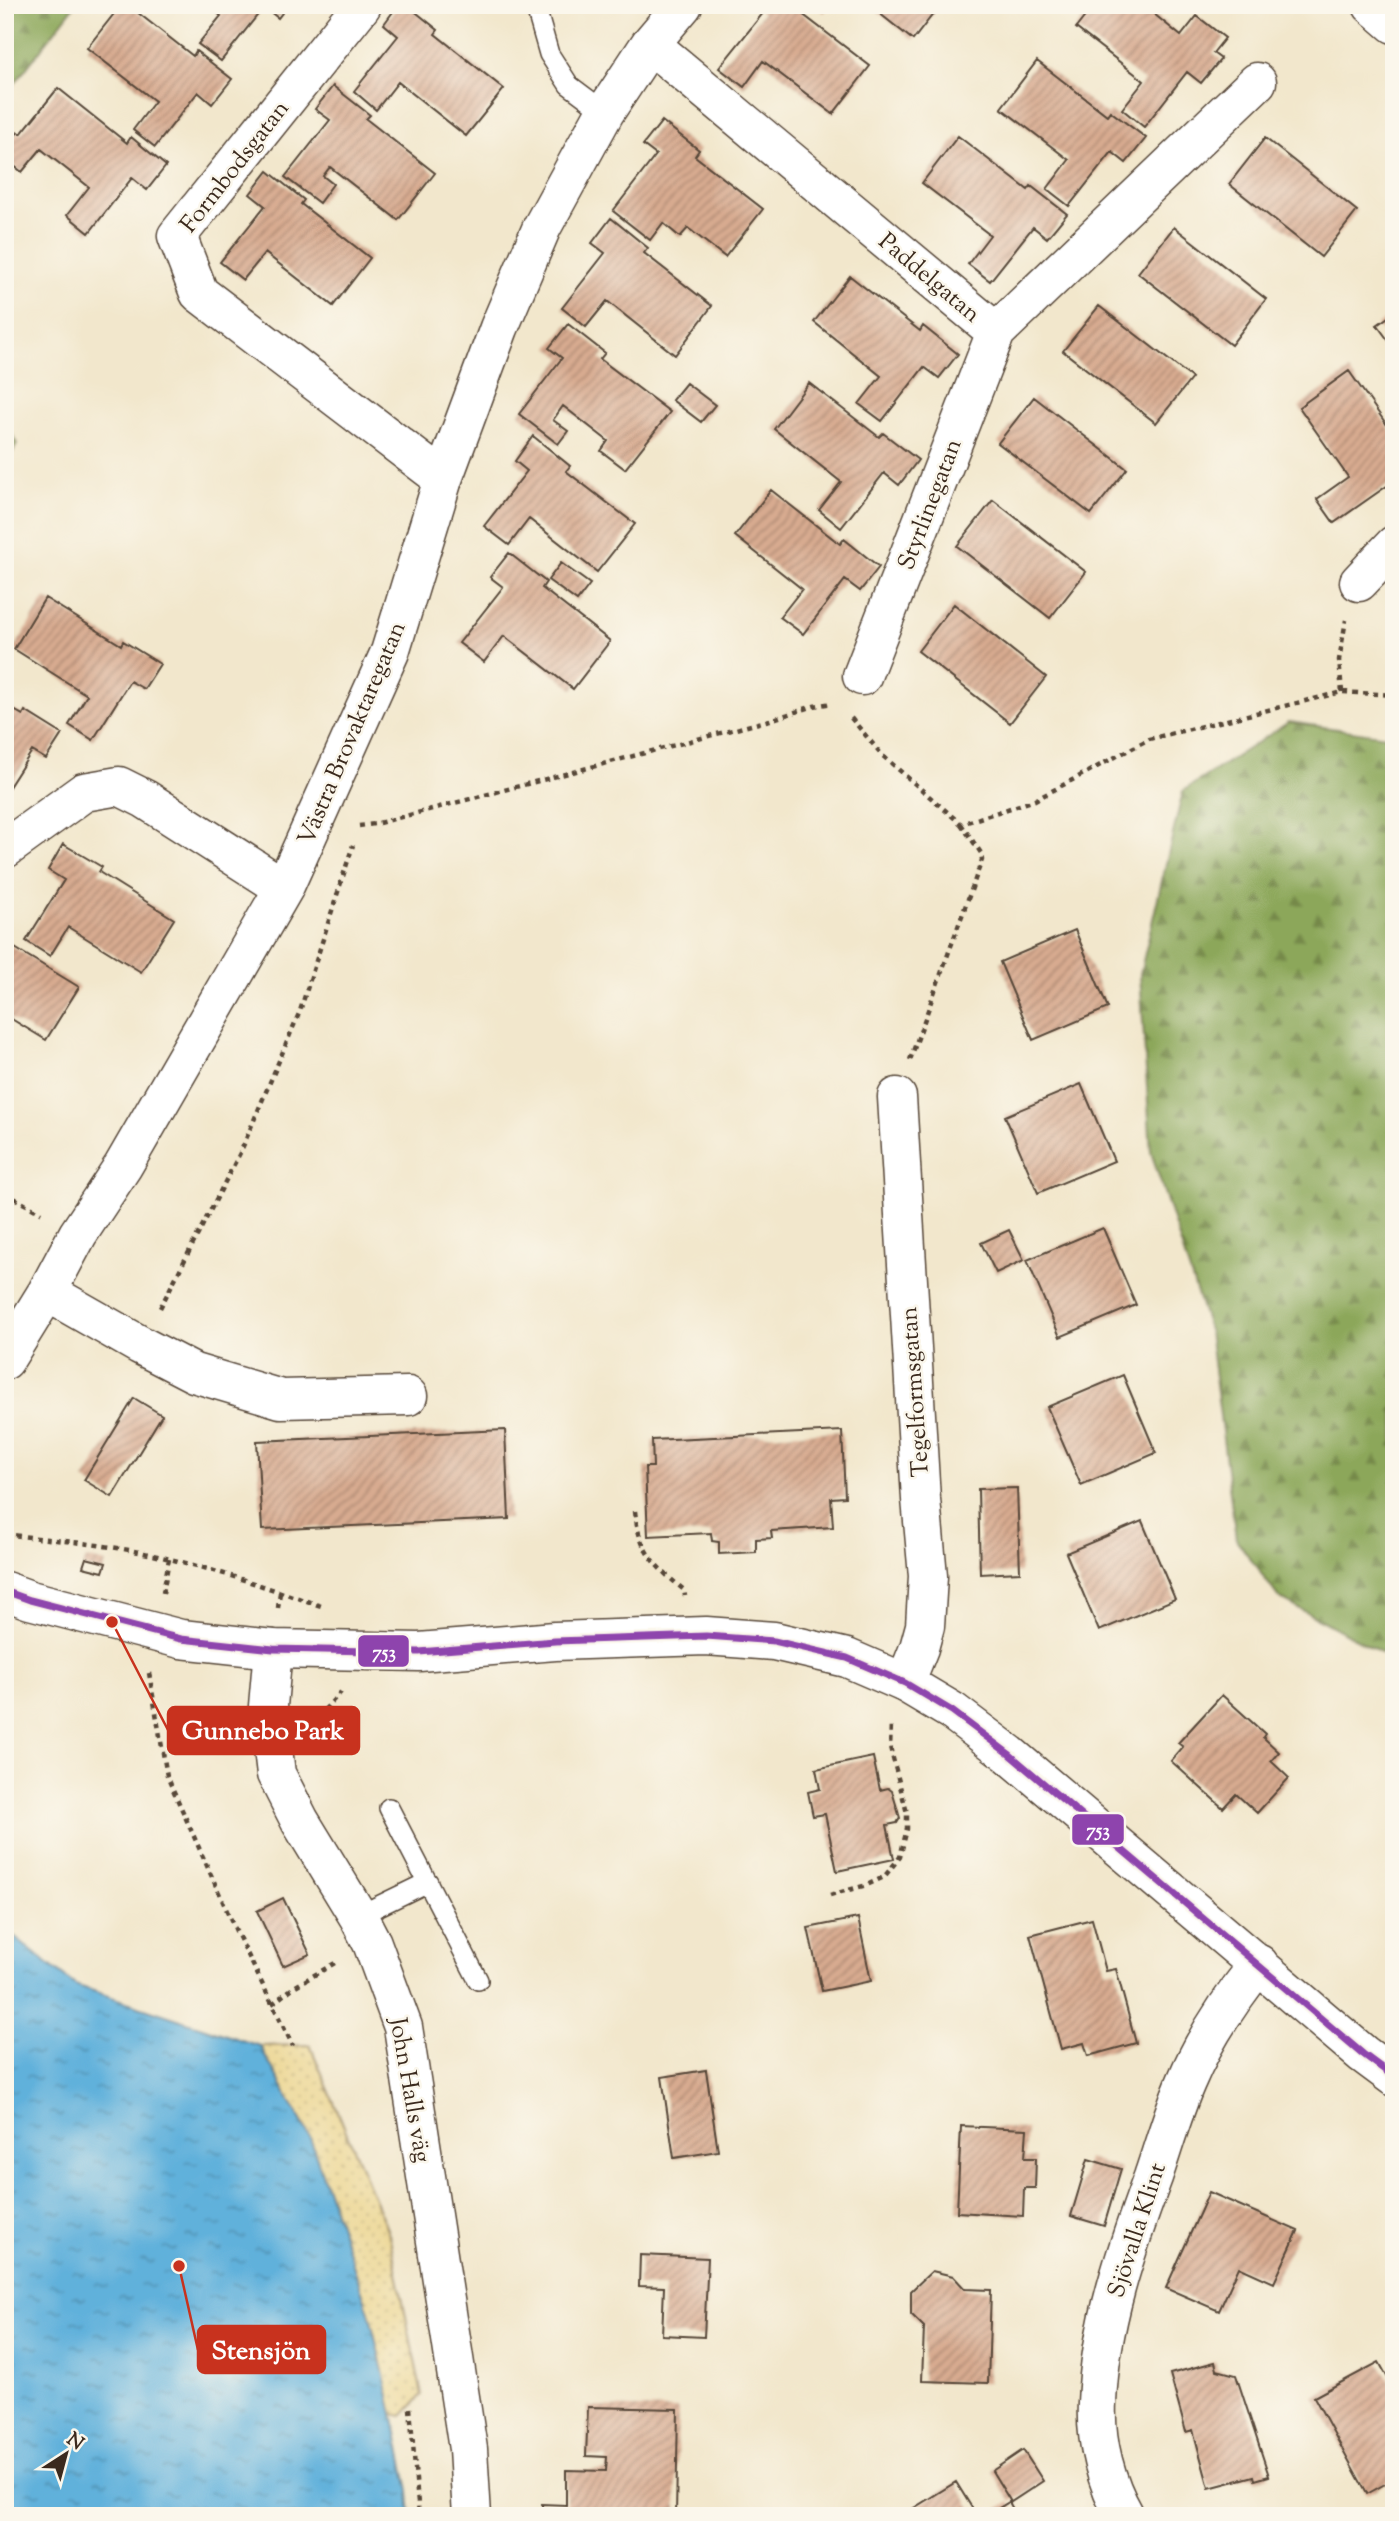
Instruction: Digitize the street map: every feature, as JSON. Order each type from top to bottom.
[{"type":"street","name":"Formbodsgatan","points":[[362,5],[177,236],[200,293],[443,479]]},
{"type":"street","name":"Västra Brovaktaregatan","points":[[5,1360],[284,888],[390,652],[443,479],[499,328],[542,228],[605,112],[650,44],[683,5]]},
{"type":"street","points":[[1372,5],[1394,24]]},
{"type":"street","name":"Paddelgatan","points":[[650,44],[996,332],[1257,82]]},
{"type":"street","name":"Styrlinegatan","points":[[852,689],[996,332]]},
{"type":"street","points":[[1359,582],[1394,545]]},
{"type":"street","points":[[5,849],[85,792],[119,786],[145,799],[284,888]]},
{"type":"street","name":"Tegelformsgatan","points":[[897,1097],[928,1576],[925,1626],[905,1683]]},
{"type":"street","points":[[47,1292],[194,1373],[281,1399],[408,1396]]},
{"type":"street","points":[[5,1591],[30,1600],[181,1639],[274,1649],[419,1652],[555,1641],[706,1636],[786,1644],[847,1658],[905,1683],[953,1712],[1009,1754],[1363,2054],[1394,2077]]},
{"type":"street","name":"John Halls väg","points":[[274,1649],[268,1706],[276,1774],[300,1821],[373,1943],[403,2027],[468,2449],[471,2516]]},
{"type":"street","name":"Sjövalla Klint","points":[[1125,2516],[1102,2460],[1096,2406],[1101,2357],[1122,2261],[1186,2081],[1215,2027],[1259,1964]]},
{"type":"lane","points":[[535,5],[549,54],[562,75],[569,85],[605,112]]},
{"type":"lane","points":[[389,1808],[478,1980]]},
{"type":"lane","points":[[358,1916],[428,1882]]},
{"type":"path","points":[[1342,692],[1339,660],[1344,625],[1359,582]]},
{"type":"path","points":[[359,826],[375,824],[814,706],[852,689],[850,717],[883,756],[961,824],[981,853],[982,860],[897,1097]]},
{"type":"path","points":[[961,824],[1035,800],[1149,739],[1342,692],[1394,695]]},
{"type":"path","points":[[140,1345],[191,1252],[252,1125],[300,1011],[362,815]]},
{"type":"path","points":[[635,1511],[641,1544],[648,1558],[684,1590],[686,1601],[677,1601]]},
{"type":"path","points":[[5,1534],[66,1539],[169,1559],[234,1576],[326,1607]]},
{"type":"path","points":[[169,1559],[148,1665],[167,1776],[236,1931],[293,2046]]},
{"type":"path","points":[[830,1895],[867,1885],[884,1877],[900,1857],[907,1829],[907,1813],[890,1747],[892,1718]]},
{"type":"path","points":[[272,2004],[303,1981],[346,1956]]},
{"type":"path","points":[[410,2408],[419,2516]]},
{"type":"green space","points":[[5,5],[75,5],[5,96]]},
{"type":"green space","points":[[5,422],[17,444],[5,465]]},
{"type":"green space","points":[[1289,722],[1394,737],[1394,1659],[1279,1598],[1236,1539],[1209,1331],[1151,1152],[1140,974],[1183,791]]},
{"type":"sand","points":[[310,2045],[389,2234],[422,2395],[403,2416],[393,2414],[369,2312],[309,2135],[260,2046]]},
{"type":"water","points":[[5,1930],[75,1985],[260,2046],[309,2135],[369,2312],[409,2491],[411,2516],[5,2516]]},
{"type":"building","points":[[121,5],[128,5],[193,56],[196,51],[232,79],[212,104],[198,92],[155,147],[133,130],[155,101],[87,48]]},
{"type":"building","points":[[208,5],[288,5],[278,18],[264,7],[221,61],[198,44],[221,16]]},
{"type":"building","points":[[398,5],[407,5],[438,30],[435,34],[504,89],[466,136],[398,82],[376,110],[354,91],[398,36],[384,24]]},
{"type":"building","points":[[754,5],[803,5],[806,7],[801,13],[870,66],[833,114],[763,61],[744,87],[719,68],[763,13]]},
{"type":"building","points":[[815,5],[830,5],[824,13]]},
{"type":"building","points":[[869,5],[940,5],[913,40]]},
{"type":"building","points":[[1094,5],[1143,5],[1181,36],[1197,16],[1225,38],[1213,53],[1221,59],[1201,83],[1187,72],[1144,127],[1122,109],[1144,81],[1076,28]]},
{"type":"building","points":[[1037,61],[1107,115],[1110,111],[1146,138],[1126,163],[1112,152],[1069,206],[1047,189],[1069,160],[1001,108]]},
{"type":"building","points":[[333,86],[370,115],[366,119],[435,173],[398,220],[330,167],[323,176],[333,184],[319,203],[285,177],[330,120],[315,109]]},
{"type":"building","points":[[58,88],[127,143],[131,137],[166,166],[147,190],[132,178],[89,233],[67,215],[89,187],[41,149],[22,172],[5,159],[5,148],[18,132],[21,134]]},
{"type":"building","points":[[662,121],[699,150],[695,156],[763,209],[725,257],[688,228],[680,237],[663,223],[650,240],[613,211],[656,155],[643,145]]},
{"type":"building","points":[[958,136],[1028,190],[1031,186],[1067,214],[1047,238],[1033,227],[990,281],[968,264],[990,235],[922,183]]},
{"type":"building","points":[[1265,138],[1357,211],[1321,257],[1229,184]]},
{"type":"building","points":[[268,171],[304,200],[301,204],[370,258],[333,306],[265,253],[243,280],[220,262],[265,206],[250,194]]},
{"type":"building","points":[[611,218],[648,248],[644,253],[712,306],[675,355],[607,301],[586,327],[562,308],[605,253],[592,243]]},
{"type":"building","points":[[1174,227],[1266,299],[1231,345],[1138,273]]},
{"type":"building","points":[[850,276],[920,331],[923,326],[958,354],[939,378],[924,367],[882,421],[859,404],[881,376],[814,322]]},
{"type":"building","points":[[1099,306],[1192,378],[1156,423],[1063,351]]},
{"type":"building","points":[[1394,313],[1394,348],[1377,325]]},
{"type":"building","points":[[568,324],[605,353],[600,359],[670,412],[625,469],[601,451],[608,441],[563,406],[553,420],[568,431],[558,444],[519,414],[562,358],[549,348]]},
{"type":"building","points":[[1349,371],[1394,435],[1394,481],[1334,523],[1317,499],[1348,477],[1299,407]]},
{"type":"building","points":[[686,383],[715,405],[701,422],[672,400]]},
{"type":"building","points":[[809,383],[879,437],[883,433],[918,460],[899,485],[884,473],[841,528],[819,510],[841,482],[774,429]]},
{"type":"building","points":[[1034,397],[1127,469],[1091,514],[998,443]]},
{"type":"building","points":[[533,436],[570,466],[566,471],[635,524],[597,572],[529,519],[509,545],[484,526],[527,471],[515,461]]},
{"type":"building","points":[[771,490],[840,544],[844,539],[879,567],[860,591],[845,580],[803,634],[780,617],[802,589],[735,536]]},
{"type":"building","points":[[993,500],[1086,572],[1050,618],[957,546]]},
{"type":"building","points":[[509,553],[546,582],[542,588],[610,641],[573,689],[504,636],[484,662],[459,643],[503,587],[490,577]]},
{"type":"building","points":[[561,563],[590,584],[577,601],[548,580]]},
{"type":"building","points":[[45,598],[121,645],[123,641],[160,664],[144,689],[130,681],[93,740],[69,725],[87,695],[14,649]]},
{"type":"building","points":[[954,604],[1046,677],[1010,723],[918,651]]},
{"type":"building","points":[[5,705],[23,715],[25,711],[62,734],[46,759],[32,751],[5,793]]},
{"type":"building","points":[[63,844],[102,867],[99,872],[174,919],[141,972],[68,927],[50,956],[26,941],[64,880],[48,870]]},
{"type":"building","points":[[1075,930],[1108,1008],[1033,1040],[1000,962]]},
{"type":"building","points":[[5,942],[79,987],[46,1040],[5,1015]]},
{"type":"building","points":[[1081,1084],[1114,1161],[1038,1193],[1005,1116]]},
{"type":"building","points":[[1103,1228],[1136,1305],[1060,1337],[1027,1260]]},
{"type":"building","points":[[1009,1230],[1024,1260],[996,1273],[981,1243]]},
{"type":"building","points":[[1123,1375],[1156,1453],[1081,1485],[1047,1407]]},
{"type":"building","points":[[134,1398],[162,1415],[112,1497],[84,1480]]},
{"type":"building","points":[[505,1430],[509,1519],[262,1530],[257,1441]]},
{"type":"building","points":[[842,1431],[845,1497],[831,1498],[833,1527],[771,1531],[772,1538],[756,1539],[756,1552],[719,1554],[719,1542],[712,1541],[711,1533],[648,1536],[645,1467],[653,1467],[652,1440]]},
{"type":"building","points":[[1017,1488],[1020,1572],[980,1574],[978,1489]]},
{"type":"building","points":[[1142,1521],[1175,1599],[1099,1631],[1066,1553]]},
{"type":"building","points":[[86,1558],[106,1563],[103,1572],[83,1567]]},
{"type":"building","points":[[1222,1695],[1265,1734],[1263,1737],[1279,1752],[1271,1761],[1289,1778],[1257,1813],[1236,1794],[1223,1808],[1171,1761],[1183,1747],[1178,1743]]},
{"type":"building","points":[[873,1757],[880,1790],[888,1788],[892,1791],[900,1818],[897,1823],[887,1825],[894,1859],[837,1871],[825,1814],[813,1816],[808,1792],[820,1789],[816,1769]]},
{"type":"building","points":[[283,1898],[310,1954],[283,1966],[257,1911]]},
{"type":"building","points":[[858,1918],[871,1981],[822,1991],[808,1928]]},
{"type":"building","points":[[1092,1919],[1106,1971],[1116,1969],[1136,2043],[1088,2056],[1084,2043],[1061,2049],[1030,1935]]},
{"type":"building","points":[[706,2070],[718,2151],[674,2158],[662,2077]]},
{"type":"building","points":[[961,2126],[1027,2129],[1025,2158],[1036,2158],[1035,2188],[1024,2188],[1023,2216],[957,2212]]},
{"type":"building","points":[[1088,2159],[1121,2169],[1104,2226],[1071,2216]]},
{"type":"building","points":[[1209,2192],[1298,2231],[1274,2283],[1239,2267],[1219,2311],[1166,2288]]},
{"type":"building","points":[[640,2255],[708,2258],[704,2337],[662,2335],[664,2287],[639,2286]]},
{"type":"building","points":[[932,2271],[953,2276],[965,2289],[991,2290],[988,2383],[922,2381],[924,2327],[911,2314],[911,2291]]},
{"type":"building","points":[[1215,2362],[1217,2370],[1236,2375],[1269,2476],[1255,2480],[1254,2476],[1209,2488],[1193,2430],[1186,2432],[1170,2374]]},
{"type":"building","points":[[1379,2362],[1394,2389],[1394,2479],[1367,2494],[1314,2397]]},
{"type":"building","points":[[588,2407],[678,2409],[676,2516],[542,2516],[542,2504],[566,2505],[566,2470],[606,2471],[607,2457],[586,2456]]},
{"type":"building","points":[[1023,2450],[1043,2481],[1011,2502],[992,2471]]},
{"type":"building","points":[[956,2482],[977,2516],[901,2516]]},
{"type":"building","points":[[1009,2502],[1017,2516],[986,2516]]},
{"type":"transit line","name":"753","points":[[5,1591],[30,1600],[181,1639],[273,1649],[419,1652],[555,1641],[706,1636],[774,1641],[847,1658],[905,1683],[952,1711],[1009,1754],[1363,2054],[1394,2077]]},
{"type":"place","name":"Gunnebo Park","points":[[112,1622]]},
{"type":"place","name":"Stensjön","points":[[179,2266]]}]
